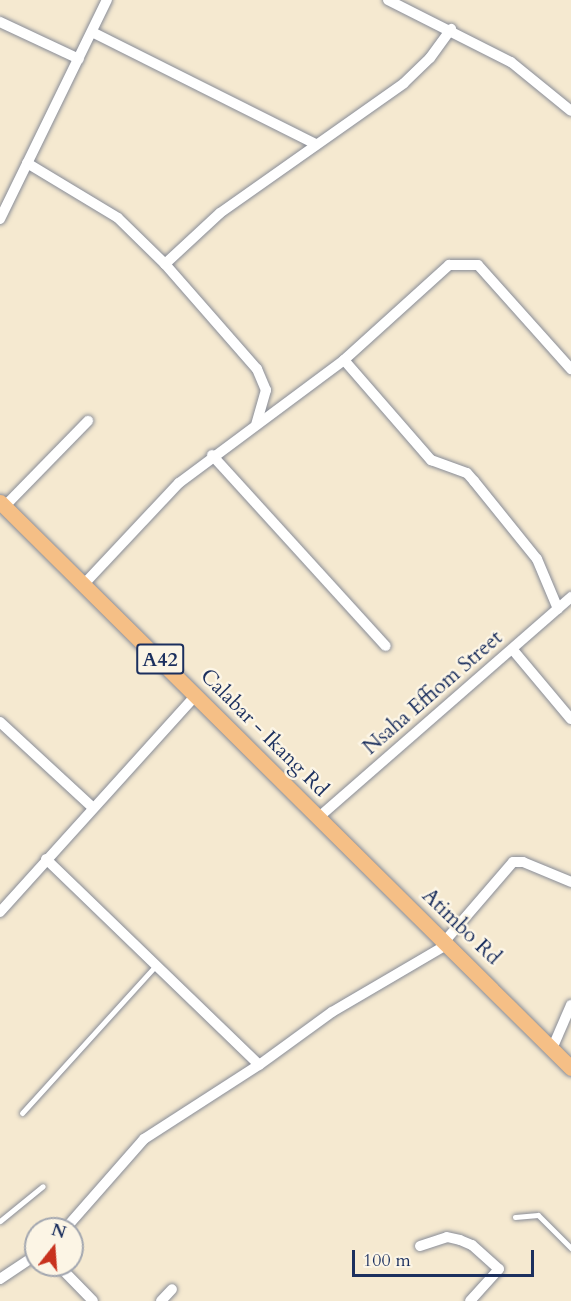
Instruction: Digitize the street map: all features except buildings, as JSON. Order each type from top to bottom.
[{"type":"main road","name":"Calabar - Ikang Rd","points":[[3,504],[319,817]]},
{"type":"main road","name":"Atimbo Rd","points":[[319,817],[571,1068]]},
{"type":"street","points":[[0,219],[107,0]]},
{"type":"street","points":[[388,0],[451,29],[511,62],[571,111]]},
{"type":"street","points":[[0,22],[79,59]]},
{"type":"street","points":[[165,264],[220,213],[417,73],[451,29]]},
{"type":"street","points":[[92,32],[316,144]]},
{"type":"street","points":[[27,163],[118,218],[165,264],[257,369],[266,390],[256,424]]},
{"type":"street","points":[[84,583],[134,526],[212,455],[344,360],[439,270],[464,262],[478,265],[493,278],[571,369]]},
{"type":"street","points":[[344,360],[431,460],[467,473],[474,481],[537,559],[558,609]]},
{"type":"street","points":[[3,504],[88,421]]},
{"type":"street","points":[[212,455],[386,646]]},
{"type":"street","name":"Nsaha Effiom Street","points":[[319,817],[571,597]]},
{"type":"street","points":[[513,650],[571,719]]},
{"type":"street","points":[[0,912],[92,807],[196,695]]},
{"type":"street","points":[[0,722],[92,807]]},
{"type":"street","points":[[46,859],[259,1065]]},
{"type":"street","points":[[76,1217],[144,1139],[259,1065],[332,1012],[447,943],[513,862],[523,862],[571,882]]},
{"type":"street","points":[[552,1049],[571,1005]]},
{"type":"street","points":[[420,1246],[447,1237],[460,1240],[472,1245],[499,1269],[470,1301]]},
{"type":"street","points":[[0,1279],[24,1264]]},
{"type":"street","points":[[70,1277],[93,1301]]},
{"type":"street","points":[[161,1301],[172,1289]]},
{"type":"lane","points":[[21,1113],[156,965]]},
{"type":"lane","points":[[0,1221],[43,1186]]},
{"type":"lane","points":[[515,1216],[538,1215],[571,1248]]}]
